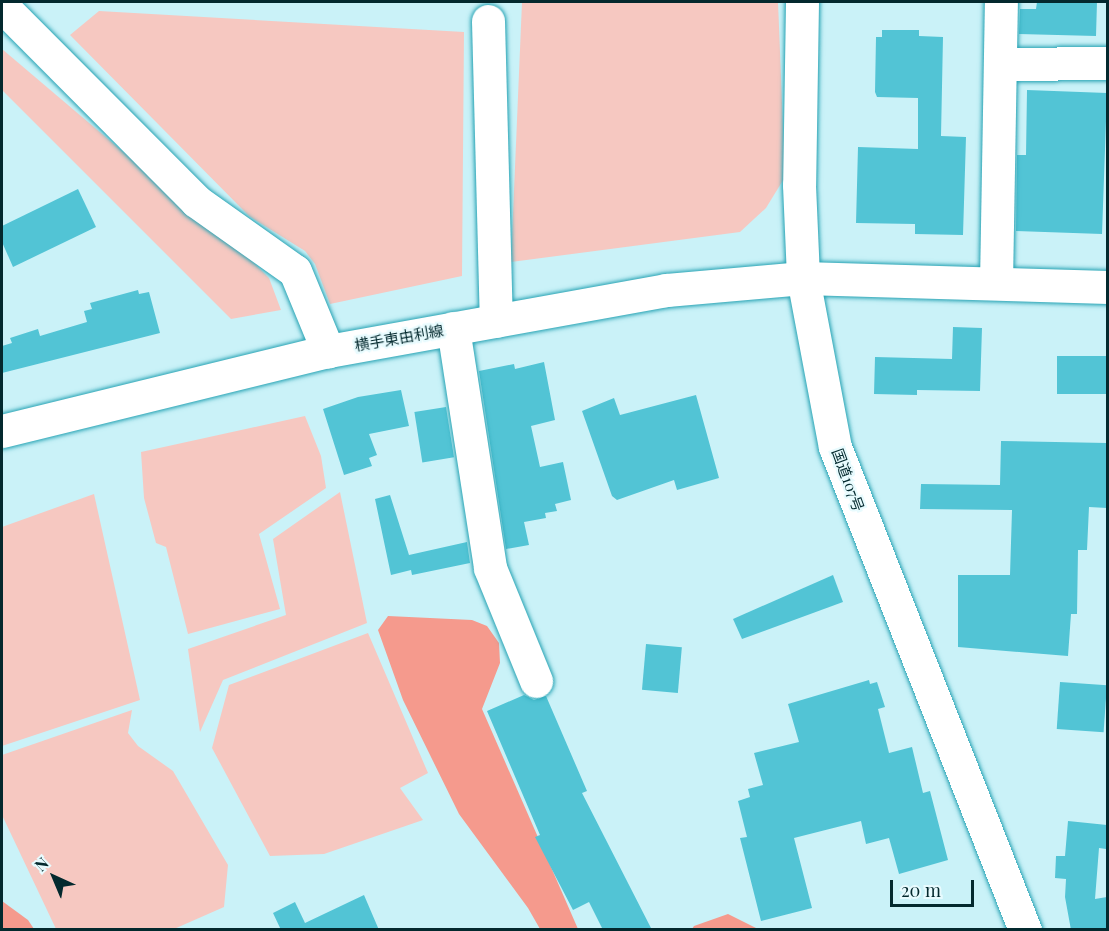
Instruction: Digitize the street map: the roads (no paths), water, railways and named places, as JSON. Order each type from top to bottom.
[{"type":"main road","name":"国道107号","points":[[802,2],[799,185],[803,278],[835,447],[1025,930]]},
{"type":"main road","points":[[996,283],[1001,2]]},
{"type":"main road","points":[[2,6],[196,201],[295,271],[328,351]]},
{"type":"main road","points":[[488,21],[496,321]]},
{"type":"main road","points":[[1000,64],[1107,63]]},
{"type":"main road","name":"横手東由利線","points":[[2,431],[328,351],[666,290],[803,278],[1107,287]]},
{"type":"main road","points":[[453,328],[490,568],[536,681]]}]
